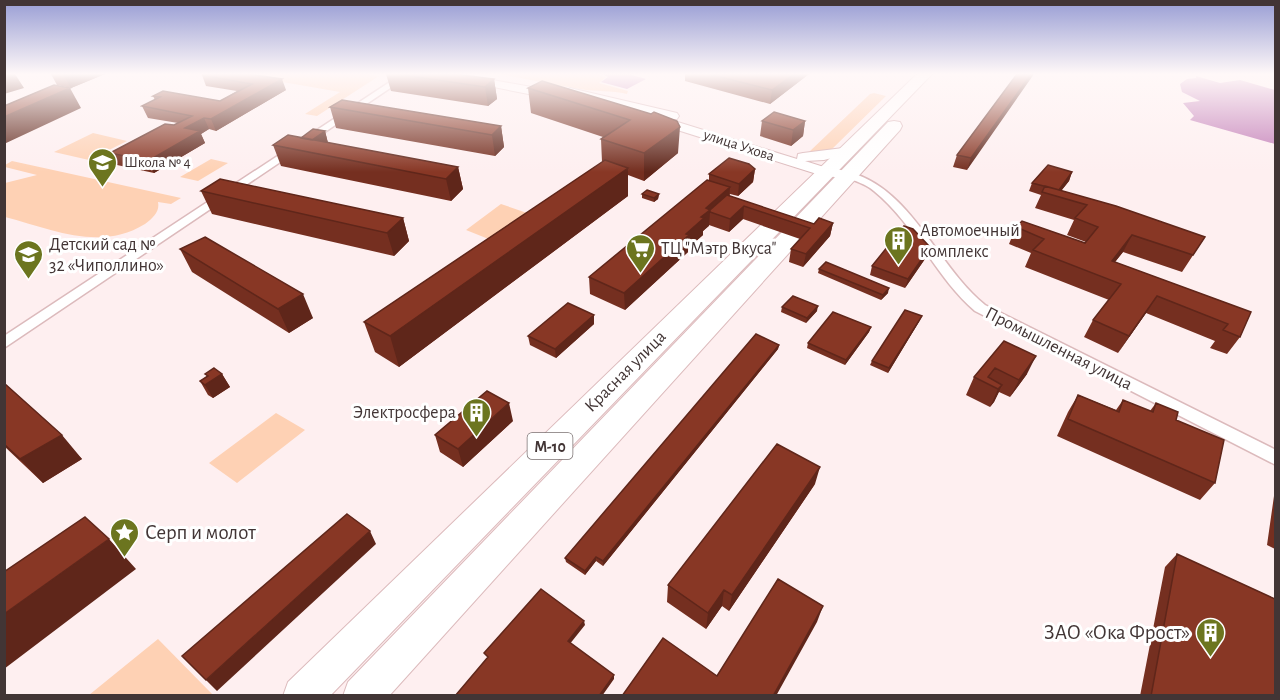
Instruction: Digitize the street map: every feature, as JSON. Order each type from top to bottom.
[{"type":"highway","name":"Красная улица","points":[[362,696],[838,166],[894,107]]},
{"type":"highway","name":"Красная улица","points":[[302,696],[799,197],[906,107]]},
{"type":"street","points":[[4,343],[358,107]]},
{"type":"street","name":"улица Ухова","points":[[611,107],[798,159],[838,166]]},
{"type":"street","name":"улица Ухова","points":[[638,107],[798,159]]},
{"type":"street","points":[[799,197],[805,183],[798,159],[824,156],[838,166]]},
{"type":"street","name":"Промышленная улица","points":[[838,166],[877,187],[921,236],[964,295],[980,308],[1275,458]]},
{"type":"shaded area","points":[[317,107],[331,107],[317,116],[305,114]]},
{"type":"shaded area","points":[[857,107],[875,107],[831,150],[809,152]]},
{"type":"shaded area","points":[[1186,107],[1275,107],[1275,144],[1190,120],[1194,116]]},
{"type":"shaded area","points":[[93,133],[127,141],[89,160],[54,152]]},
{"type":"shaded area","points":[[211,159],[228,163],[198,181],[180,177]]},
{"type":"shaded area","points":[[12,161],[181,198],[171,204],[158,202],[157,212],[153,217],[145,224],[128,232],[111,236],[75,236],[5,217],[5,183],[37,175],[5,167]]},
{"type":"shaded area","points":[[501,204],[527,213],[491,240],[466,230]]},
{"type":"shaded area","points":[[276,413],[305,430],[237,483],[209,463]]},
{"type":"shaded area","points":[[158,639],[213,695],[89,695]]},
{"type":"building","points":[[4,107],[28,107],[4,117]]},
{"type":"building","points":[[145,107],[233,107],[211,119],[204,118],[185,128],[200,131],[148,161],[110,153],[165,124],[174,125],[192,116]]},
{"type":"building","points":[[330,107],[383,107],[501,126],[492,135]]},
{"type":"building","points":[[588,107],[627,107],[651,114],[654,112],[677,121],[680,127],[644,153],[601,139],[630,120]]},
{"type":"building","points":[[993,107],[1008,107],[971,158],[957,155]]},
{"type":"building","points":[[774,112],[805,121],[793,130],[762,121]]},
{"type":"building","points":[[313,129],[325,131],[312,140],[301,138]]},
{"type":"building","points":[[288,135],[458,167],[446,179],[273,145]]},
{"type":"building","points":[[729,158],[749,164],[755,169],[739,184],[709,174]]},
{"type":"building","points":[[605,160],[628,168],[390,336],[364,322]]},
{"type":"building","points":[[1048,165],[1072,172],[1059,190],[1032,183]]},
{"type":"building","points":[[220,179],[403,218],[387,233],[201,191]]},
{"type":"building","points":[[707,180],[730,187],[706,208],[710,210],[686,234],[689,235],[624,293],[589,277]]},
{"type":"building","points":[[1045,186],[1116,206],[1205,237],[1193,255],[1132,235],[1112,261],[1251,312],[1240,337],[1223,330],[1228,324],[1157,296],[1129,336],[1093,320],[1121,284],[1033,250],[1044,239],[1016,227],[1022,221],[1085,243],[1098,227],[1075,218],[1087,205],[1042,192]]},
{"type":"building","points":[[647,190],[659,194],[654,198],[642,194]]},
{"type":"building","points":[[727,195],[814,224],[819,218],[833,223],[806,254],[791,249],[810,228],[744,206],[730,219],[710,212]]},
{"type":"building","name":"Автомоечный комплекс","points":[[904,226],[913,229],[930,247],[908,279],[872,266]]},
{"type":"building","points":[[205,237],[303,294],[278,309],[180,249]]},
{"type":"building","points":[[826,262],[889,288],[883,295],[819,269]]},
{"type":"building","points":[[793,296],[818,306],[807,318],[782,307]]},
{"type":"building","points":[[568,303],[594,315],[555,349],[528,336]]},
{"type":"building","points":[[905,310],[922,316],[889,368],[872,361]]},
{"type":"building","points":[[833,312],[871,327],[846,360],[808,343]]},
{"type":"building","points":[[756,334],[779,345],[603,561],[596,557],[585,571],[565,558]]},
{"type":"building","points":[[1004,341],[1036,356],[1019,380],[995,368],[988,377],[1002,385],[998,389],[974,377]]},
{"type":"building","points":[[214,368],[222,374],[205,385],[200,381]]},
{"type":"building","points":[[4,383],[62,435],[20,459],[4,444]]},
{"type":"building","points":[[487,391],[509,403],[458,449],[435,435]]},
{"type":"building","points":[[1078,395],[1119,412],[1123,400],[1153,412],[1156,403],[1178,412],[1176,420],[1224,440],[1215,483],[1068,419]]},
{"type":"building","points":[[777,444],[820,467],[732,595],[724,590],[708,613],[668,585]]},
{"type":"building","points":[[347,514],[370,531],[206,680],[182,656]]},
{"type":"building","points":[[85,517],[109,539],[4,614],[4,572]]},
{"type":"building","name":"ЗАО «Ока Фрост»","points":[[1177,554],[1275,599],[1275,696],[1151,696]]},
{"type":"building","points":[[778,579],[823,606],[773,696],[622,696],[663,638],[717,676]]},
{"type":"building","points":[[541,589],[584,621],[568,641],[614,675],[599,696],[455,696],[488,657],[484,653]]},
{"type":"place","name":"Школа № 4","points":[[103,188]]},
{"type":"place","name":"Автомоечный комплекс","points":[[899,266]]},
{"type":"place","name":"ТЦ \"Мэтр Вкуса\"","points":[[640,274]]},
{"type":"place","name":"Детский сад № 32 «Чиполлино»","points":[[28,280]]},
{"type":"place","name":"Электросфера","points":[[477,438]]},
{"type":"place","name":"Серп и молот","points":[[124,558]]},
{"type":"place","name":"ЗАО «Ока Фрост»","points":[[1211,658]]}]
